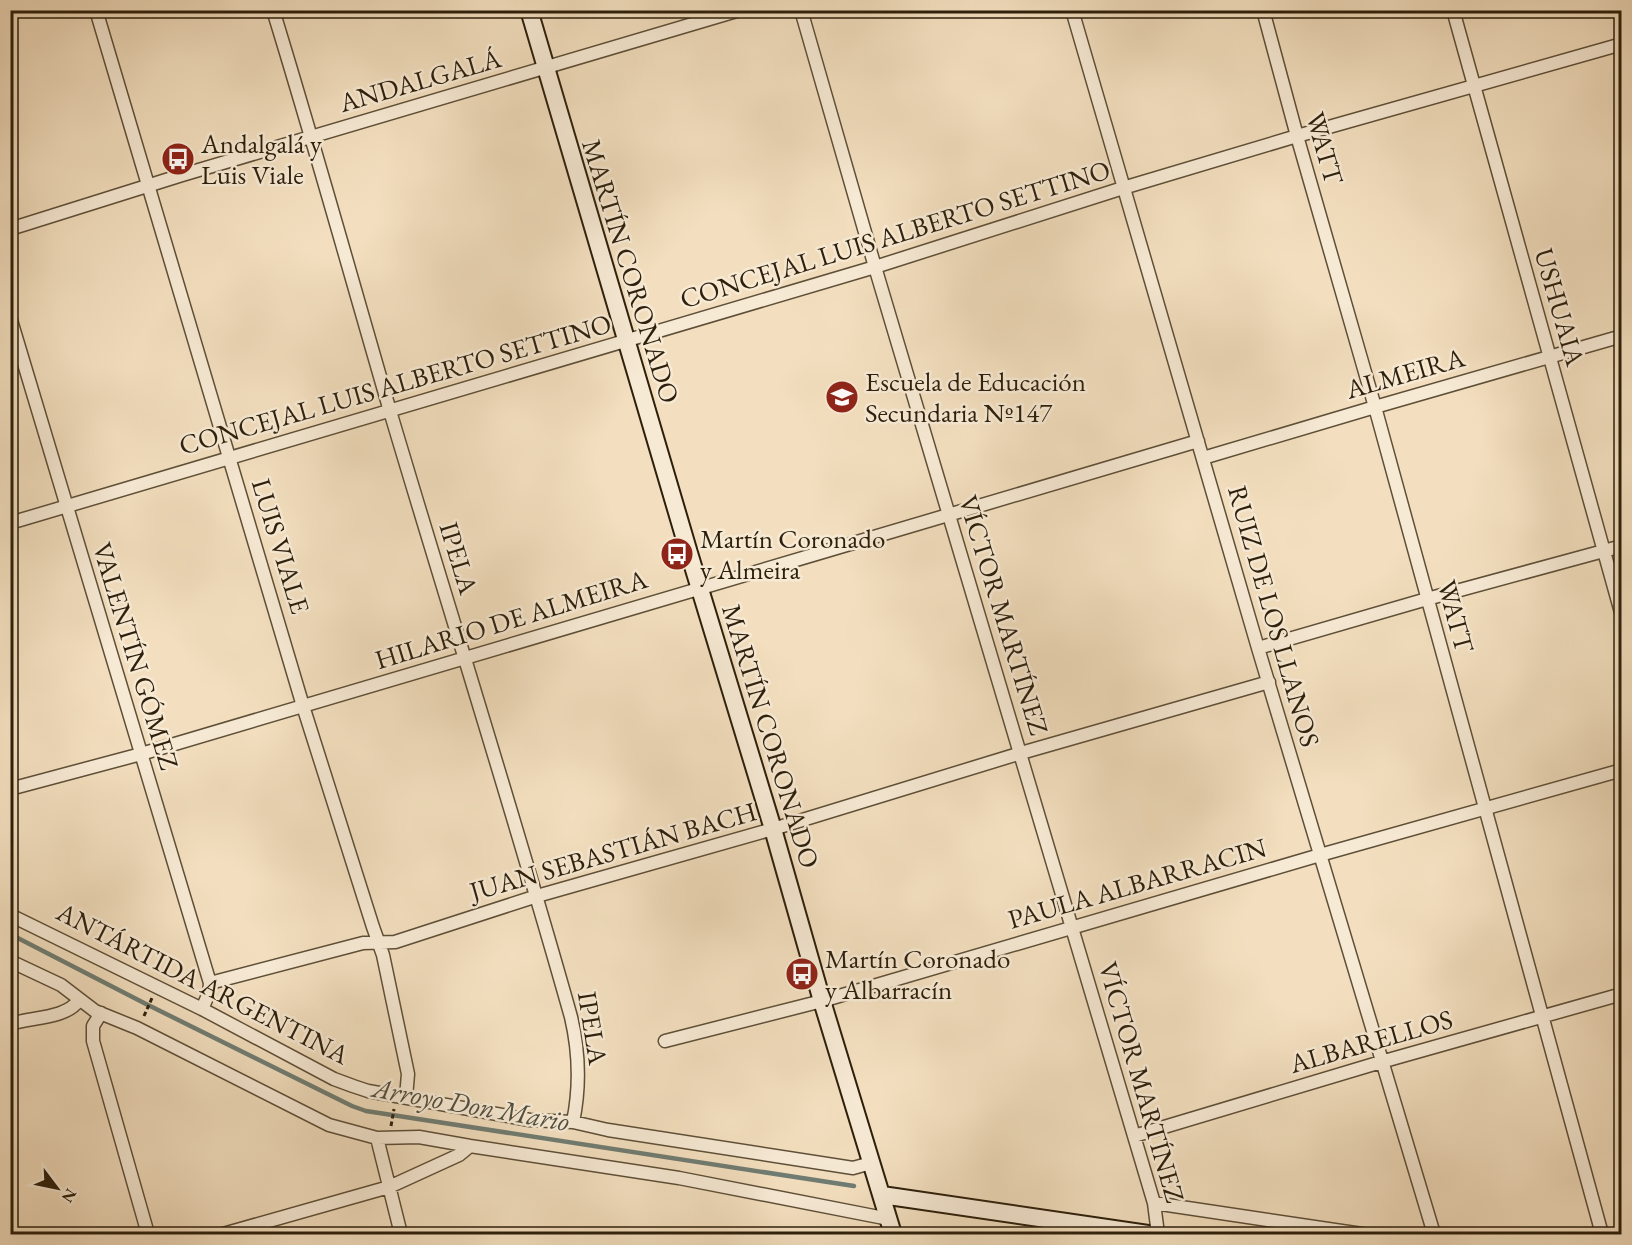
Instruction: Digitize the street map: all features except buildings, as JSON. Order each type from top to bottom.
[{"type":"street","name":"LUIS VIALE","points":[[96,10],[303,706],[383,955],[408,1074],[400,1100]]},
{"type":"street","name":"IPELA","points":[[273,10],[312,136],[390,410],[537,896],[575,1032],[578,1090],[573,1122]]},
{"type":"street","name":"MARTÍN CORONADO","points":[[529,10],[699,588],[891,1227]]},
{"type":"street","name":"ANDALGALÁ","points":[[10,229],[312,136],[740,10]]},
{"type":"street","name":"VÍCTOR MARTÍNEZ","points":[[801,10],[875,267],[1154,1203],[1158,1234]]},
{"type":"street","name":"RUIZ DE LOS LLANOS","points":[[1072,10],[1258,648],[1434,1234]]},
{"type":"street","name":"WATT","points":[[1263,10],[1375,406],[1602,1234]]},
{"type":"street","name":"USHUAIA","points":[[1453,10],[1622,616]]},
{"type":"street","name":"CONCEJAL LUIS ALBERTO SETTINO","points":[[10,523],[626,342],[1297,136],[1622,44]]},
{"type":"street","name":"VALENTÍN GÓMEZ","points":[[10,317],[210,983]]},
{"type":"street","name":"ALMEIRA","points":[[1203,458],[1375,406],[1622,336]]},
{"type":"street","name":"HILARIO DE ALMEIRA","points":[[10,789],[141,754],[1198,441]]},
{"type":"street","points":[[1258,648],[1622,546]]},
{"type":"street","name":"JUAN SEBASTIÁN BACH","points":[[210,983],[363,943],[394,942],[537,896],[773,829],[1021,753],[1269,682]]},
{"type":"street","name":"PAULA ALBARRACIN","points":[[665,1041],[822,1001],[1072,926],[1622,770]]},
{"type":"street","name":"ANTÁRTIDA ARGENTINA","points":[[10,915],[202,1009],[334,1078],[368,1091],[400,1100],[530,1120],[573,1122],[608,1130],[853,1168],[871,1163]]},
{"type":"street","points":[[10,960],[61,986],[101,1013],[137,1028],[329,1125],[377,1138],[419,1137],[679,1178],[891,1227]]},
{"type":"street","points":[[202,1009],[210,983]]},
{"type":"street","name":"ALBARELLOS","points":[[1134,1136],[1381,1062],[1622,994]]},
{"type":"street","points":[[10,1024],[70,1010],[80,1000]]},
{"type":"street","points":[[101,1013],[93,1026],[93,1041],[148,1234]]},
{"type":"street","points":[[377,1138],[401,1234]]},
{"type":"street","points":[[223,1234],[389,1188],[459,1155],[470,1146]]},
{"type":"street","points":[[882,1195],[1149,1234]]},
{"type":"street","points":[[1154,1203],[1362,1234]]},
{"type":"street","points":[[1272,1234],[1273,1221]]},
{"type":"path","points":[[143,1017],[154,994]]},
{"type":"path","points":[[391,1128],[400,1100]]},
{"type":"waterway","name":"Arroyo Don Mario","points":[[10,934],[146,1004],[366,1111],[854,1186]]},
{"type":"place","name":"Andalgalá y Luis Viale","points":[[178,159]]},
{"type":"place","name":"Escuela de Educación Secundaria Nº147","points":[[842,397]]},
{"type":"place","name":"Martín Coronado y Almeira","points":[[677,554]]},
{"type":"place","name":"Martín Coronado y Albarracín","points":[[802,974]]}]
